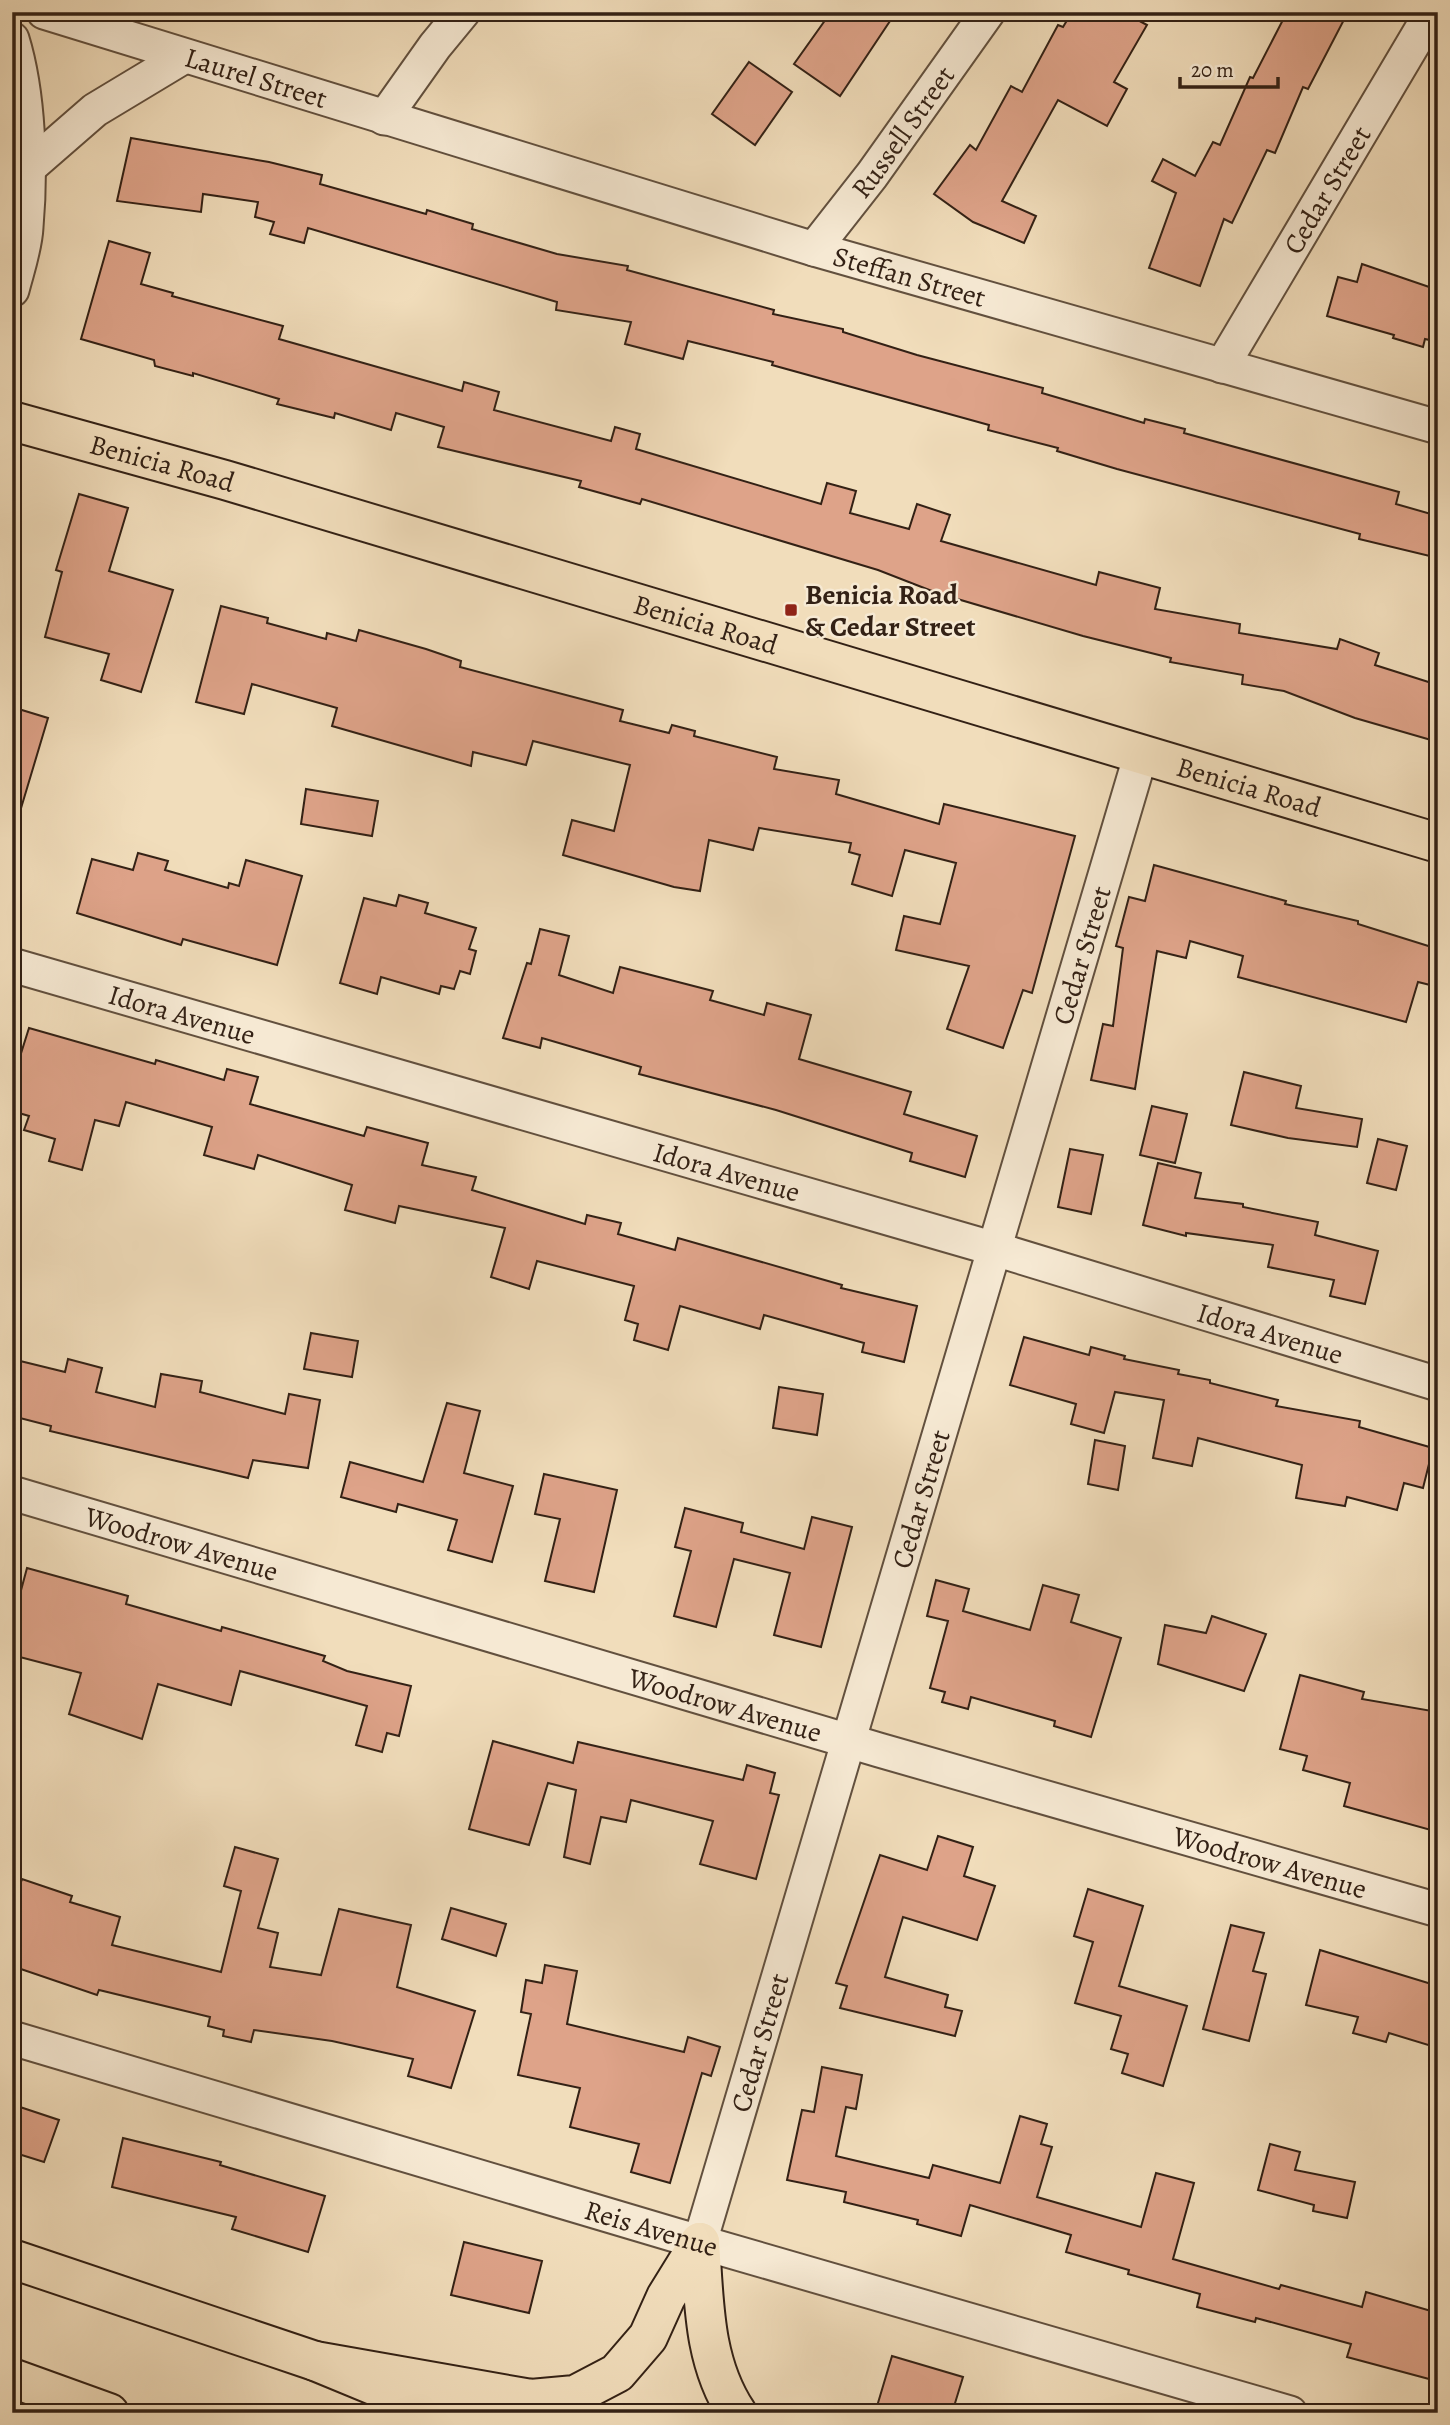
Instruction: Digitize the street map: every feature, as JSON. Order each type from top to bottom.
[{"type":"main road","name":"Benicia Road","points":[[12,421],[239,484],[1438,843]]},
{"type":"main road","points":[[314,2361],[531,2399],[575,2395],[617,2372],[648,2337],[666,2297],[700,2242]]},
{"type":"main road","points":[[700,2242],[705,2326],[715,2369],[737,2413]]},
{"type":"main road","points":[[22,2259],[314,2361],[441,2413]]},
{"type":"main road","points":[[12,2378],[108,2413]]},
{"type":"street","points":[[44,12],[183,57]]},
{"type":"street","points":[[384,118],[435,46],[463,12]]},
{"type":"street","name":"Russell Street","points":[[814,249],[872,175],[988,12]]},
{"type":"street","name":"Cedar Street","points":[[1222,366],[1432,12]]},
{"type":"street","points":[[12,39],[19,60],[26,119],[26,228],[12,290]]},
{"type":"street","name":"Laurel Street","points":[[26,170],[95,110],[183,57],[384,118]]},
{"type":"street","name":"Steffan Street","points":[[384,118],[814,249],[1438,427]]},
{"type":"street","name":"Cedar Street","points":[[700,2242],[1141,754]]},
{"type":"street","name":"Idora Avenue","points":[[12,965],[995,1249],[1438,1384]]},
{"type":"street","name":"Woodrow Avenue","points":[[12,1493],[849,1740],[1438,1910]]},
{"type":"street","name":"Reis Avenue","points":[[12,2038],[1250,2407],[1290,2413]]},
{"type":"building","points":[[831,12],[896,12],[840,96],[794,64]]},
{"type":"building","points":[[1072,12],[1123,12],[1147,25],[1114,82],[1127,89],[1107,126],[1058,100],[1002,201],[1036,216],[1024,243],[973,222],[934,194],[970,145],[976,150],[1011,86],[1022,92],[1058,25],[1063,27]]},
{"type":"building","points":[[1287,12],[1348,12],[1308,89],[1303,87],[1275,153],[1267,150],[1232,223],[1224,219],[1200,286],[1149,268],[1176,193],[1152,181],[1163,159],[1195,176],[1213,142],[1220,145],[1250,77],[1253,78]]},
{"type":"building","points":[[749,62],[792,92],[755,145],[712,114]]},
{"type":"building","points":[[131,138],[269,162],[322,175],[320,184],[426,214],[427,210],[473,224],[472,229],[557,254],[628,266],[627,270],[774,310],[773,314],[843,329],[843,332],[917,355],[1043,388],[1042,393],[1144,423],[1145,419],[1185,429],[1184,433],[1399,492],[1396,504],[1438,516],[1438,558],[1359,539],[1360,534],[1117,469],[1057,451],[1058,448],[988,430],[989,425],[772,365],[773,362],[688,341],[683,359],[625,344],[631,322],[556,310],[557,302],[308,228],[304,243],[270,234],[274,222],[255,217],[258,202],[203,194],[201,212],[117,201]]},
{"type":"building","points":[[109,241],[150,253],[141,284],[173,293],[172,296],[283,326],[279,339],[462,391],[464,382],[499,392],[494,410],[611,441],[615,427],[640,434],[636,449],[821,504],[827,483],[856,491],[850,513],[909,529],[917,504],[950,515],[941,541],[1096,585],[1099,572],[1160,588],[1155,609],[1240,624],[1239,633],[1337,649],[1340,639],[1379,653],[1375,665],[1438,685],[1438,719],[1431,740],[1355,718],[1284,691],[1242,684],[1243,675],[1170,662],[1171,658],[1083,636],[937,593],[878,570],[642,499],[640,504],[579,487],[581,481],[438,447],[444,427],[396,413],[391,430],[335,413],[334,418],[277,404],[279,399],[193,373],[193,376],[155,366],[154,360],[81,339]]},
{"type":"building","points":[[1362,264],[1438,290],[1438,342],[1425,339],[1423,347],[1393,338],[1394,335],[1327,316],[1338,277],[1357,282]]},
{"type":"building","points":[[79,494],[128,508],[109,571],[173,590],[141,692],[101,680],[109,654],[45,637],[62,572],[56,570]]},
{"type":"building","points":[[221,606],[268,618],[267,623],[326,639],[327,633],[356,641],[359,630],[426,649],[461,661],[460,667],[623,710],[620,721],[669,733],[672,725],[695,731],[694,736],[777,757],[774,769],[839,780],[836,794],[939,824],[944,804],[1075,836],[1032,993],[1023,990],[1003,1048],[947,1029],[969,966],[896,950],[904,916],[940,924],[956,863],[905,850],[892,896],[852,884],[860,855],[849,852],[851,843],[759,828],[753,850],[709,840],[700,891],[674,887],[563,855],[572,820],[614,831],[630,765],[533,741],[526,765],[473,752],[471,766],[332,726],[337,708],[252,684],[244,714],[196,702]]},
{"type":"building","points":[[12,707],[48,718],[19,815],[12,814]]},
{"type":"building","points":[[306,789],[378,801],[372,836],[301,824]]},
{"type":"building","points":[[138,853],[168,861],[165,870],[228,888],[229,883],[239,886],[246,860],[302,876],[277,965],[183,939],[181,945],[77,913],[92,859],[133,870]]},
{"type":"building","points":[[1154,865],[1286,901],[1285,904],[1358,921],[1358,924],[1438,949],[1438,987],[1418,982],[1406,1022],[1238,977],[1243,956],[1190,941],[1186,958],[1157,951],[1135,1089],[1091,1080],[1103,1024],[1113,1026],[1123,948],[1116,946],[1129,897],[1145,901]]},
{"type":"building","points":[[399,895],[428,903],[425,913],[476,928],[469,949],[476,951],[470,974],[460,971],[454,989],[441,986],[439,994],[381,977],[377,994],[340,983],[364,898],[396,906]]},
{"type":"building","points":[[540,929],[569,936],[559,975],[613,993],[620,967],[713,991],[710,1000],[764,1015],[767,1003],[811,1015],[799,1059],[911,1092],[904,1114],[977,1136],[965,1177],[910,1161],[912,1153],[776,1110],[639,1074],[641,1067],[542,1038],[540,1048],[503,1038],[527,963],[531,964]]},
{"type":"building","points":[[29,1028],[155,1064],[156,1060],[224,1080],[227,1069],[258,1077],[250,1104],[364,1136],[367,1127],[428,1143],[422,1165],[476,1177],[472,1190],[585,1224],[587,1215],[621,1223],[618,1234],[675,1250],[678,1238],[842,1285],[841,1288],[917,1306],[904,1362],[862,1352],[864,1343],[764,1315],[760,1329],[680,1306],[668,1350],[634,1340],[638,1324],[625,1320],[634,1286],[537,1261],[529,1289],[491,1277],[505,1228],[399,1206],[395,1223],[345,1210],[352,1185],[258,1155],[254,1169],[204,1155],[212,1127],[126,1102],[119,1126],[95,1120],[82,1170],[49,1161],[55,1139],[24,1130],[29,1116],[12,1111],[12,1082]]},
{"type":"building","points":[[1244,1072],[1301,1086],[1296,1108],[1362,1119],[1357,1147],[1288,1138],[1231,1125]]},
{"type":"building","points":[[1152,1106],[1187,1114],[1175,1163],[1140,1155]]},
{"type":"building","points":[[1378,1139],[1407,1146],[1396,1190],[1367,1183]]},
{"type":"building","points":[[1070,1149],[1103,1155],[1091,1214],[1058,1207]]},
{"type":"building","points":[[1158,1163],[1201,1173],[1195,1198],[1243,1204],[1243,1207],[1318,1222],[1315,1235],[1378,1251],[1365,1304],[1330,1296],[1334,1280],[1268,1267],[1273,1245],[1186,1233],[1186,1236],[1143,1225]]},
{"type":"building","points":[[311,1333],[358,1341],[352,1377],[304,1369]]},
{"type":"building","points":[[1024,1337],[1089,1355],[1091,1347],[1125,1356],[1124,1359],[1179,1370],[1178,1374],[1210,1380],[1210,1383],[1278,1400],[1276,1406],[1360,1421],[1359,1427],[1433,1448],[1423,1488],[1404,1483],[1397,1510],[1347,1497],[1345,1506],[1296,1498],[1302,1465],[1198,1438],[1192,1466],[1153,1458],[1164,1400],[1115,1392],[1104,1433],[1071,1424],[1076,1404],[1010,1385]]},
{"type":"building","points":[[12,1359],[65,1372],[68,1359],[102,1368],[96,1392],[155,1407],[161,1374],[202,1381],[200,1392],[285,1414],[289,1394],[320,1400],[308,1468],[253,1460],[248,1478],[50,1431],[51,1426],[12,1416]]},
{"type":"building","points":[[779,1387],[823,1394],[817,1435],[773,1428]]},
{"type":"building","points":[[447,1403],[480,1411],[464,1473],[513,1486],[492,1562],[448,1550],[457,1520],[398,1504],[396,1512],[341,1497],[350,1462],[423,1482]]},
{"type":"building","points":[[1095,1440],[1125,1446],[1118,1490],[1088,1484]]},
{"type":"building","points":[[544,1474],[617,1490],[594,1592],[545,1581],[560,1519],[535,1514]]},
{"type":"building","points":[[685,1508],[743,1523],[741,1532],[804,1549],[812,1517],[852,1527],[821,1647],[774,1635],[790,1573],[734,1559],[716,1627],[674,1616],[691,1551],[675,1547]]},
{"type":"building","points":[[27,1568],[128,1596],[126,1604],[221,1631],[222,1627],[325,1656],[323,1661],[347,1671],[411,1686],[399,1736],[387,1733],[382,1752],[356,1745],[367,1706],[240,1671],[231,1705],[158,1684],[142,1739],[69,1714],[81,1673],[12,1655],[12,1624]]},
{"type":"building","points":[[936,1580],[969,1589],[963,1611],[1030,1630],[1043,1585],[1079,1595],[1071,1622],[1121,1638],[1091,1737],[1054,1726],[1055,1721],[971,1697],[968,1709],[942,1702],[945,1692],[930,1688],[948,1621],[927,1616]]},
{"type":"building","points":[[1212,1616],[1266,1634],[1244,1691],[1158,1664],[1165,1625],[1206,1633]]},
{"type":"building","points":[[1300,1675],[1364,1692],[1362,1699],[1438,1712],[1438,1832],[1344,1806],[1350,1783],[1303,1770],[1307,1756],[1280,1749]]},
{"type":"building","points":[[493,1741],[573,1763],[578,1742],[743,1780],[747,1765],[775,1773],[770,1793],[779,1795],[756,1879],[700,1864],[713,1821],[631,1800],[626,1822],[601,1817],[590,1864],[564,1857],[576,1790],[548,1783],[529,1845],[469,1829]]},
{"type":"building","points":[[938,1836],[973,1847],[964,1876],[995,1886],[977,1940],[903,1917],[885,1977],[948,1995],[945,2007],[962,2011],[955,2036],[840,2008],[847,1986],[836,1983],[880,1855],[927,1870]]},
{"type":"building","points":[[235,1847],[278,1859],[258,1928],[278,1933],[270,1967],[321,1975],[339,1909],[411,1925],[397,1987],[475,2011],[451,2088],[408,2076],[413,2059],[332,2041],[254,2030],[251,2042],[223,2036],[224,2030],[208,2026],[210,2017],[99,1990],[97,1995],[12,1966],[12,1909],[22,1879],[72,1896],[70,1902],[120,1917],[112,1945],[221,1972],[241,1891],[224,1886]]},
{"type":"building","points":[[1088,1889],[1143,1906],[1119,1986],[1187,2006],[1163,2086],[1122,2073],[1128,2054],[1111,2049],[1121,2016],[1075,2003],[1093,1942],[1074,1936]]},
{"type":"building","points":[[451,1908],[506,1924],[496,1956],[442,1939]]},
{"type":"building","points":[[1231,1925],[1264,1933],[1253,1971],[1266,1974],[1249,2041],[1203,2029]]},
{"type":"building","points":[[1320,1950],[1438,1986],[1438,2048],[1389,2033],[1386,2042],[1353,2033],[1358,2017],[1306,2005]]},
{"type":"building","points":[[545,1965],[577,1971],[567,2024],[684,2052],[688,2037],[720,2047],[711,2076],[702,2073],[670,2183],[631,2172],[639,2144],[570,2127],[580,2088],[518,2075],[531,2014],[521,2012],[526,1980],[542,1983]]},
{"type":"building","points":[[822,2067],[862,2075],[856,2109],[846,2107],[836,2156],[929,2178],[933,2165],[1000,2183],[1020,2116],[1047,2124],[1041,2144],[1052,2147],[1037,2197],[1141,2227],[1156,2173],[1194,2183],[1173,2259],[1279,2289],[1281,2285],[1362,2307],[1366,2292],[1438,2313],[1438,2346],[1429,2379],[1347,2357],[1351,2344],[1256,2318],[1255,2322],[1197,2307],[1200,2294],[1128,2274],[1129,2270],[1066,2252],[1071,2235],[970,2205],[961,2236],[917,2224],[918,2220],[844,2202],[846,2192],[787,2180],[802,2110],[814,2112]]},
{"type":"building","points":[[20,2107],[59,2120],[44,2162],[12,2152],[12,2130]]},
{"type":"building","points":[[123,2138],[221,2162],[220,2165],[325,2196],[308,2252],[232,2229],[236,2217],[112,2187]]},
{"type":"building","points":[[1270,2144],[1300,2152],[1295,2170],[1355,2182],[1347,2218],[1313,2211],[1314,2205],[1258,2190]]},
{"type":"building","points":[[464,2242],[542,2261],[529,2313],[451,2295]]},
{"type":"building","points":[[892,2356],[963,2377],[952,2413],[875,2413]]},
{"type":"place","name":"Benicia Road & Cedar Street","points":[[791,610]]}]
